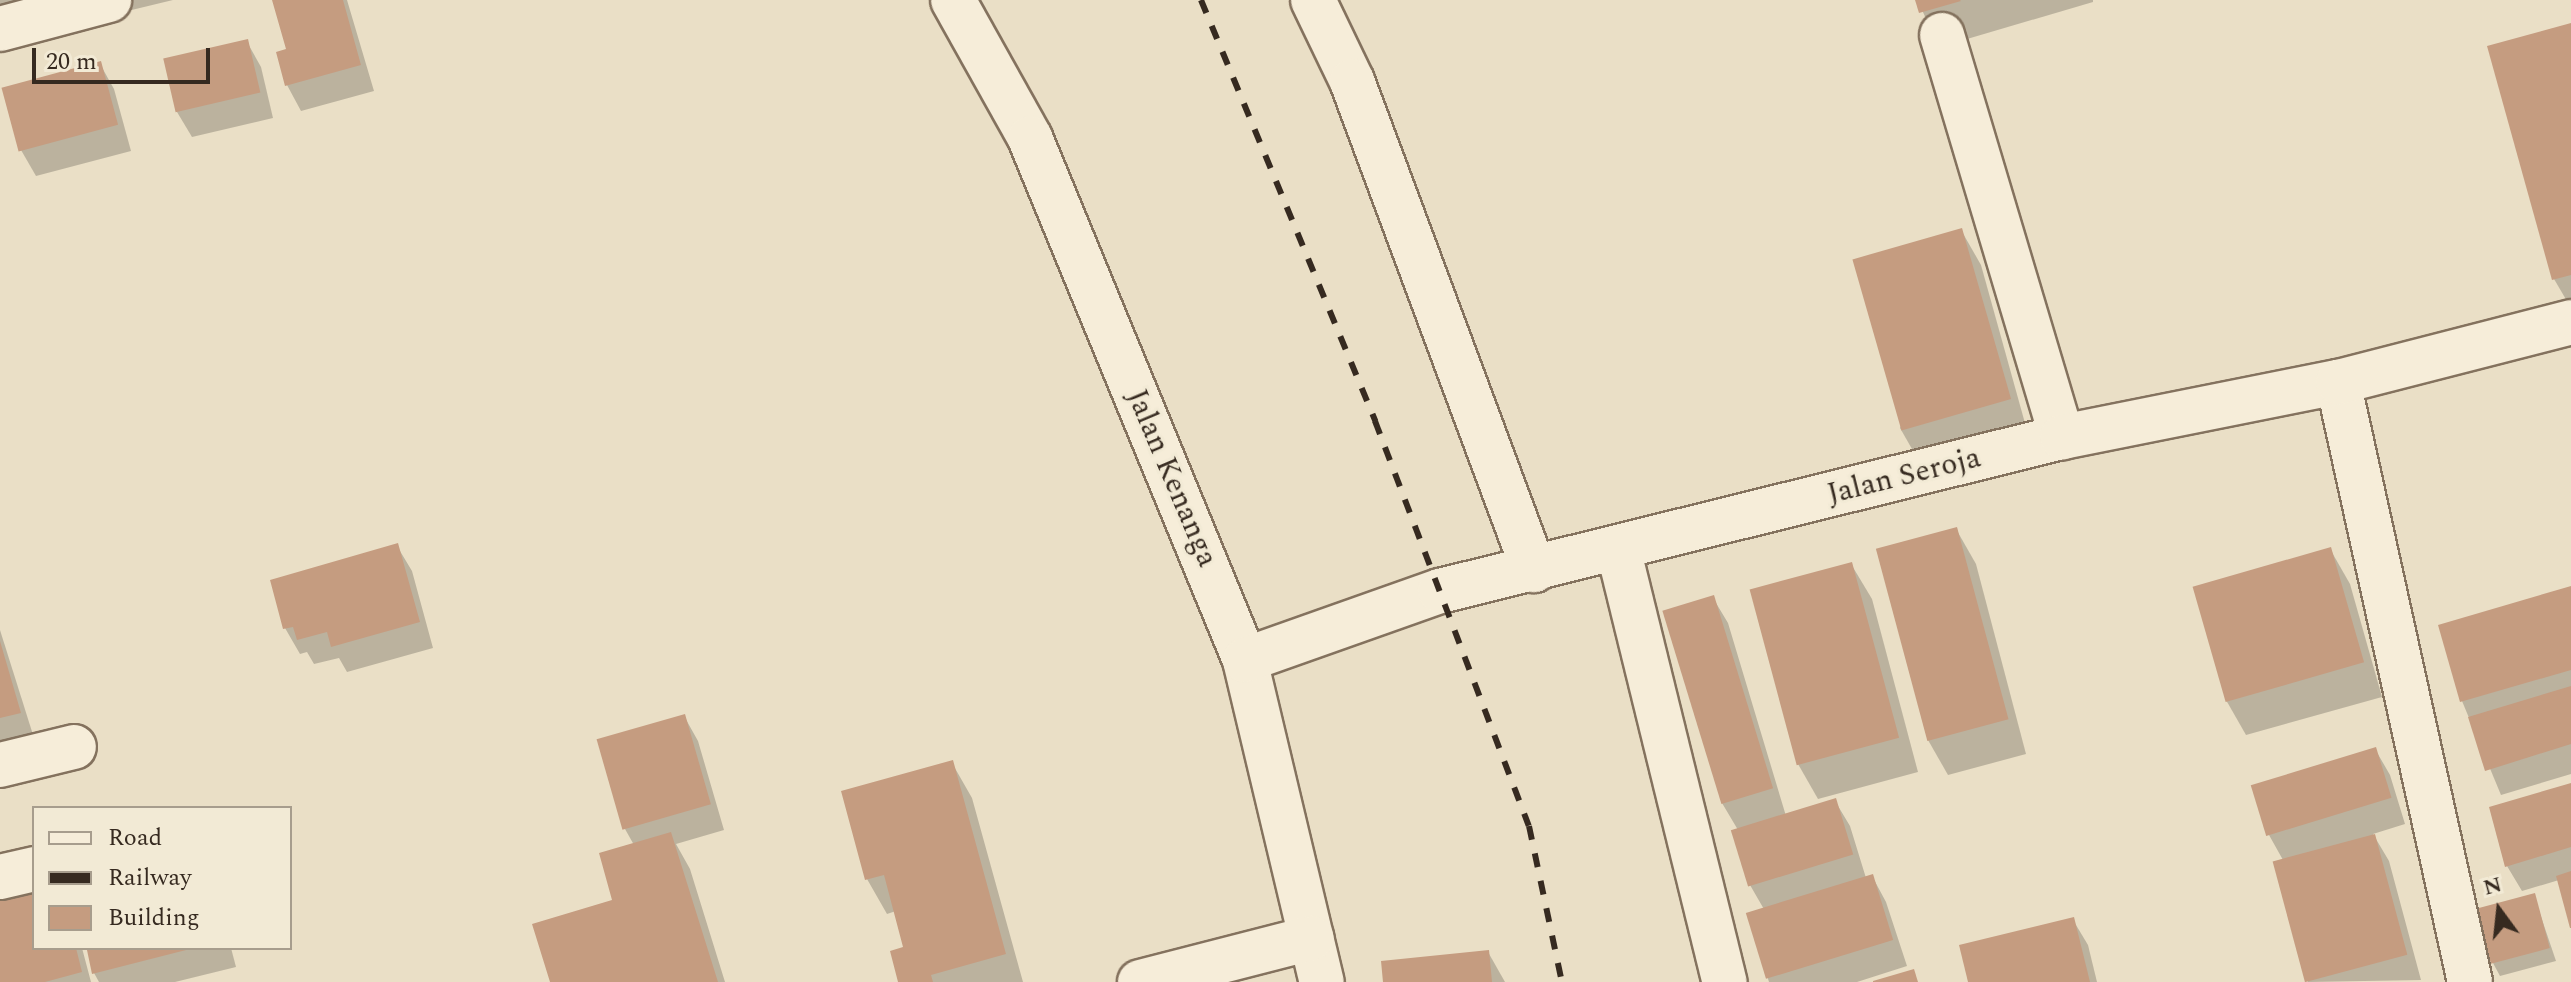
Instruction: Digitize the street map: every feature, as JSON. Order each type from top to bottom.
[{"type":"street","points":[[0,29],[109,0]]},
{"type":"street","name":"Jalan Kenanga","points":[[953,0],[1030,138],[1245,660],[1322,982]]},
{"type":"street","points":[[1313,0],[1352,81],[1534,570]]},
{"type":"street","points":[[1942,35],[2062,437]]},
{"type":"street","name":"Jalan Seroja","points":[[1245,660],[1440,591],[2062,437],[2338,382],[2571,322]]},
{"type":"street","points":[[2338,382],[2470,982]]},
{"type":"street","points":[[1618,548],[1725,982]]},
{"type":"street","points":[[0,765],[74,747]]},
{"type":"street","points":[[0,877],[32,869]]},
{"type":"street","points":[[1140,982],[1311,938]]},
{"type":"building","points":[[272,0],[343,0],[361,65],[285,86],[276,52],[286,49]]},
{"type":"building","points":[[1915,0],[1960,0],[1961,1],[1919,13]]},
{"type":"building","points":[[2571,23],[2571,275],[2552,280],[2487,46]]},
{"type":"building","points":[[248,39],[260,93],[176,112],[163,59]]},
{"type":"building","points":[[101,61],[118,125],[19,151],[2,88]]},
{"type":"building","points":[[1962,228],[2011,399],[1901,431],[1852,259]]},
{"type":"building","points":[[1957,527],[2009,719],[1927,741],[1876,549]]},
{"type":"building","points":[[398,543],[420,622],[331,647],[327,632],[297,640],[293,627],[283,629],[270,580]]},
{"type":"building","points":[[2331,547],[2364,662],[2226,702],[2193,587]]},
{"type":"building","points":[[1852,562],[1899,738],[1797,765],[1750,589]]},
{"type":"building","points":[[2571,586],[2571,670],[2460,702],[2438,625]]},
{"type":"building","points":[[1714,595],[1773,788],[1721,804],[1662,611]]},
{"type":"building","points":[[0,641],[21,713],[0,718]]},
{"type":"building","points":[[2571,686],[2571,744],[2485,771],[2468,717]]},
{"type":"building","points":[[685,714],[711,804],[622,830],[597,739]]},
{"type":"building","points":[[2376,747],[2391,798],[2266,836],[2251,785]]},
{"type":"building","points":[[953,760],[1006,954],[931,975],[933,982],[898,982],[890,951],[903,947],[884,875],[865,880],[841,791]]},
{"type":"building","points":[[2571,783],[2571,847],[2505,867],[2489,807]]},
{"type":"building","points":[[1836,798],[1853,854],[1748,887],[1731,830]]},
{"type":"building","points":[[671,832],[718,982],[550,982],[532,924],[612,900],[599,853]]},
{"type":"building","points":[[2375,834],[2407,955],[2305,982],[2273,861]]},
{"type":"building","points":[[2571,871],[2571,928],[2570,928],[2556,876]]},
{"type":"building","points":[[1873,874],[1893,940],[1766,979],[1746,913]]},
{"type":"building","points":[[32,890],[32,950],[76,950],[82,972],[45,982],[0,982],[0,898]]},
{"type":"building","points":[[2535,893],[2550,948],[2491,964],[2476,909]]},
{"type":"building","points":[[2074,917],[2090,982],[1968,982],[1959,945]]},
{"type":"building","points":[[87,950],[186,950],[92,974]]},
{"type":"building","points":[[1489,950],[1492,982],[1383,982],[1381,961]]},
{"type":"building","points":[[1914,969],[1918,982],[1873,982],[1873,981]]},
{"type":"railway","points":[[1201,0],[1375,421],[1529,826],[1562,982]]}]
